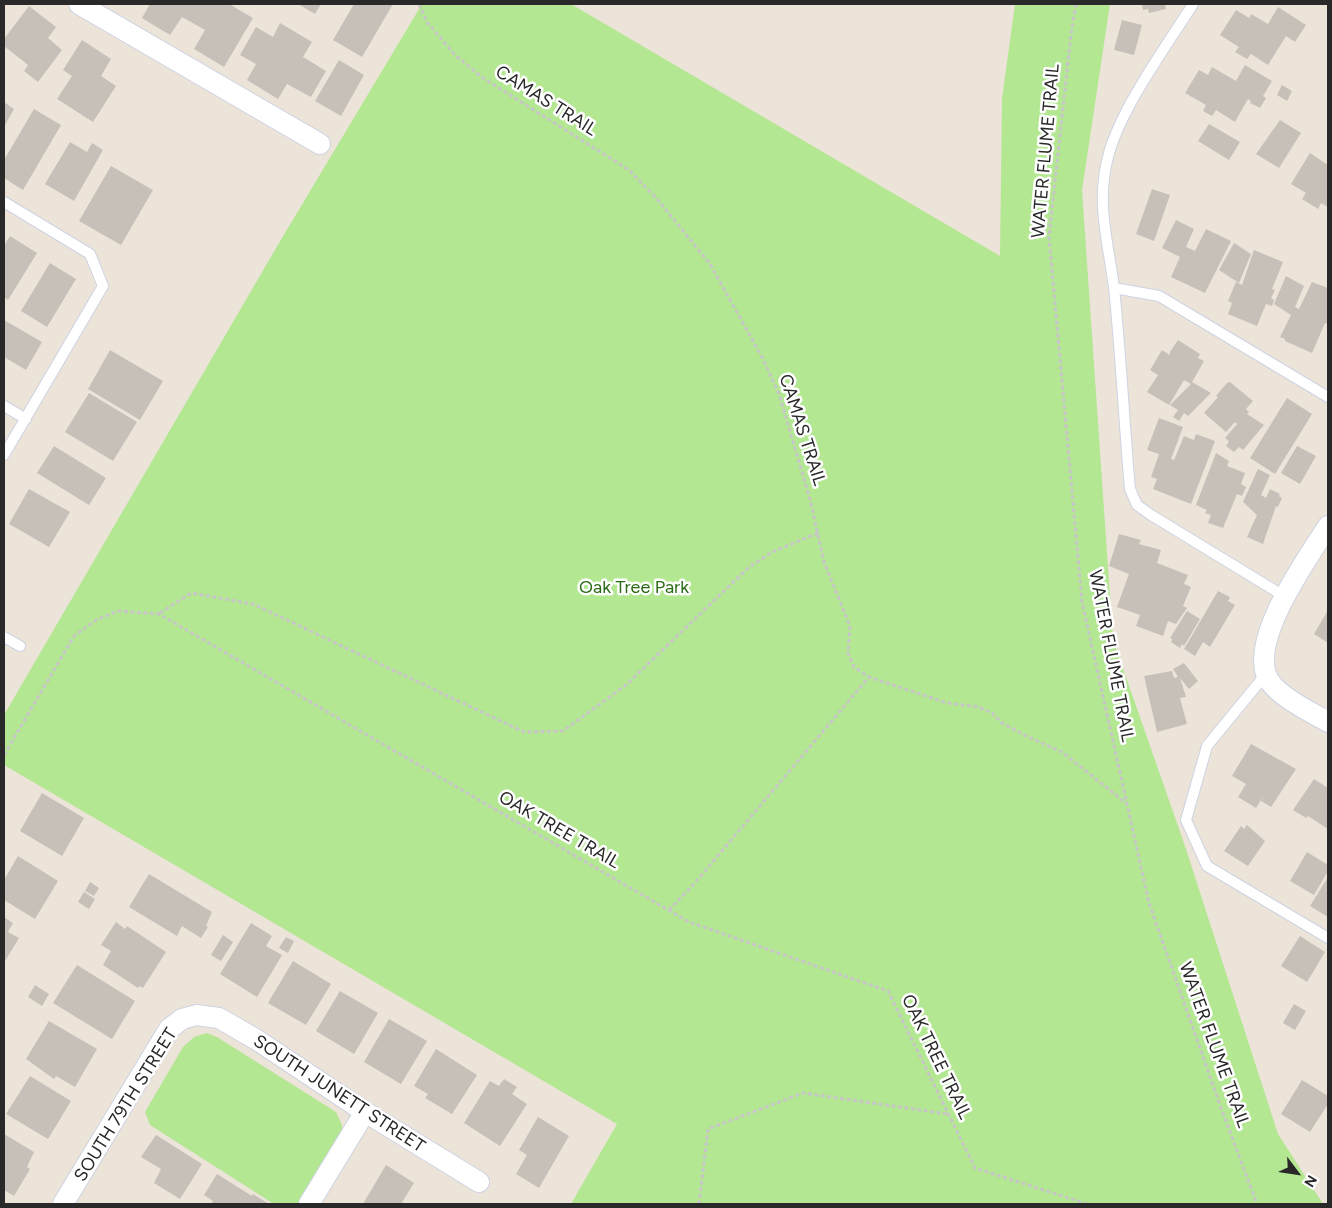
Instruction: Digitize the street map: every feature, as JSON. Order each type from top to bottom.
[{"type":"street","points":[[79,4],[320,144]]},
{"type":"street","points":[[1328,526],[1284,596],[1268,635],[1265,652],[1266,674],[1276,688],[1292,701],[1328,722]]},
{"type":"street","name":"SOUTH JUNETT STREET","points":[[196,1015],[219,1018],[364,1112],[478,1182]]},
{"type":"street","name":"SOUTH 79TH STREET","points":[[63,1204],[169,1029],[182,1019],[196,1015]]},
{"type":"street","points":[[309,1204],[364,1112]]},
{"type":"lane","points":[[1192,4],[1124,116],[1110,152],[1102,187],[1102,214],[1114,288],[1130,489],[1137,505],[1284,596]]},
{"type":"lane","points":[[4,202],[90,254],[103,286],[4,455]]},
{"type":"lane","points":[[1114,288],[1158,296],[1328,397]]},
{"type":"lane","points":[[4,406],[26,419]]},
{"type":"lane","points":[[4,637],[20,646]]},
{"type":"lane","points":[[1266,674],[1207,746],[1186,820],[1207,866],[1328,938]]},
{"type":"path","name":"CAMAS TRAIL","points":[[419,4],[428,22],[456,55],[483,78],[629,170],[658,200],[710,264],[763,359],[779,394],[818,533],[824,562],[850,626],[848,653],[854,667],[869,677],[947,703],[979,707],[992,713],[1002,723],[1062,752],[1127,803]]},
{"type":"path","name":"WATER FLUME TRAIL","points":[[1076,4],[1071,34],[1050,236],[1082,602],[1149,903],[1217,1099],[1257,1204]]},
{"type":"path","points":[[160,614],[191,593],[253,604],[524,732],[563,731],[626,685],[748,568],[772,552],[818,533]]},
{"type":"path","name":"OAK TREE TRAIL","points":[[4,755],[74,636],[96,620],[118,611],[160,614],[689,922],[888,991],[975,1168],[1087,1204]]},
{"type":"path","points":[[669,910],[694,884],[869,677]]},
{"type":"path","points":[[699,1204],[708,1130],[803,1093],[948,1114]]},
{"type":"green space","name":"Oak Tree Park","points":[[422,4],[571,4],[1000,256],[1002,99],[1015,4],[1110,4],[1082,190],[1113,640],[1185,846],[1278,1134],[1323,1204],[571,1204],[617,1124],[4,765],[4,715],[279,243]]},
{"type":"green space","points":[[207,1033],[217,1037],[336,1112],[342,1125],[342,1136],[301,1204],[274,1204],[150,1125],[145,1112],[183,1047],[194,1037]]},
{"type":"building","points":[[150,4],[229,4],[253,18],[224,67],[194,49],[205,30],[182,17],[170,35],[142,18]]},
{"type":"building","points":[[298,4],[321,4],[315,14]]},
{"type":"building","points":[[354,4],[393,4],[362,57],[333,40]]},
{"type":"building","points":[[1142,4],[1165,4],[1166,9],[1149,13],[1148,9],[1143,10]]},
{"type":"building","points":[[29,6],[56,27],[48,38],[62,50],[38,82],[24,71],[28,65],[4,46],[4,39]]},
{"type":"building","points":[[1278,7],[1306,25],[1295,42],[1286,36],[1268,65],[1251,54],[1247,59],[1235,52],[1239,47],[1220,35],[1236,10],[1249,18],[1251,14],[1268,24]]},
{"type":"building","points":[[1122,20],[1142,25],[1134,55],[1114,50]]},
{"type":"building","points":[[280,23],[312,42],[303,57],[326,71],[311,97],[287,84],[278,99],[247,80],[256,64],[240,55],[256,27],[273,37]]},
{"type":"building","points":[[82,40],[111,59],[101,76],[116,86],[93,122],[57,99],[72,76],[63,70]]},
{"type":"building","points":[[339,60],[364,75],[341,116],[315,101]]},
{"type":"building","points":[[1245,65],[1272,81],[1263,96],[1266,98],[1260,108],[1250,103],[1251,101],[1248,99],[1235,122],[1216,110],[1212,116],[1203,111],[1206,105],[1185,93],[1199,70],[1208,75],[1212,67],[1236,81]]},
{"type":"building","points":[[1282,85],[1292,91],[1287,101],[1277,95]]},
{"type":"building","points":[[4,102],[14,109],[4,127]]},
{"type":"building","points":[[34,109],[61,125],[23,190],[4,178],[4,160]]},
{"type":"building","points":[[1280,120],[1301,133],[1279,168],[1256,154]]},
{"type":"building","points":[[1209,124],[1240,142],[1229,160],[1198,141]]},
{"type":"building","points":[[70,142],[87,152],[92,143],[103,150],[74,201],[45,184]]},
{"type":"building","points":[[1310,153],[1328,165],[1328,207],[1321,203],[1318,209],[1302,199],[1306,193],[1291,184]]},
{"type":"building","points":[[111,166],[153,190],[121,245],[79,221]]},
{"type":"building","points":[[1152,189],[1170,195],[1154,241],[1136,234]]},
{"type":"building","points":[[1176,220],[1194,229],[1186,247],[1195,251],[1206,229],[1231,241],[1205,293],[1171,277],[1180,257],[1162,248]]},
{"type":"building","points":[[10,236],[37,253],[8,300],[4,297],[4,246]]},
{"type":"building","points":[[1234,243],[1251,254],[1239,283],[1219,270]]},
{"type":"building","points":[[1254,250],[1283,262],[1272,289],[1275,290],[1271,298],[1274,300],[1272,306],[1266,304],[1257,326],[1228,314],[1232,303],[1228,301],[1236,282],[1242,285]]},
{"type":"building","points":[[50,263],[76,279],[47,327],[21,311]]},
{"type":"building","points":[[1286,276],[1304,286],[1295,307],[1299,309],[1312,282],[1328,288],[1328,324],[1325,323],[1312,353],[1280,337],[1291,315],[1274,304]]},
{"type":"building","points":[[4,320],[42,342],[26,370],[4,357]]},
{"type":"building","points":[[1178,340],[1200,354],[1198,358],[1204,361],[1192,382],[1211,393],[1188,416],[1184,413],[1179,421],[1173,417],[1178,410],[1170,405],[1191,384],[1184,380],[1169,405],[1147,392],[1158,375],[1150,370],[1162,350],[1170,355]]},
{"type":"building","points":[[110,350],[163,381],[140,420],[88,389]]},
{"type":"building","points":[[1230,382],[1253,401],[1246,409],[1249,412],[1247,414],[1264,425],[1243,450],[1239,447],[1234,452],[1226,446],[1229,441],[1225,438],[1237,424],[1235,422],[1226,432],[1204,413],[1218,397],[1216,396]]},
{"type":"building","points":[[89,393],[137,422],[113,461],[65,432]]},
{"type":"building","points":[[1287,398],[1312,414],[1275,474],[1250,458]]},
{"type":"building","points":[[1159,418],[1183,427],[1171,459],[1174,460],[1184,436],[1194,440],[1196,434],[1215,441],[1191,504],[1153,489],[1157,479],[1151,477],[1159,454],[1147,450]]},
{"type":"building","points":[[54,446],[106,478],[89,505],[37,473]]},
{"type":"building","points":[[1297,446],[1316,456],[1300,484],[1281,473]]},
{"type":"building","points":[[1216,453],[1229,461],[1227,466],[1245,473],[1241,484],[1246,487],[1242,496],[1237,494],[1223,528],[1208,523],[1211,515],[1205,513],[1207,510],[1196,505]]},
{"type":"building","points":[[1258,469],[1270,475],[1261,495],[1266,498],[1270,489],[1280,494],[1279,496],[1282,498],[1278,507],[1276,506],[1263,544],[1247,537],[1257,515],[1243,502]]},
{"type":"building","points":[[29,489],[70,512],[49,547],[9,524]]},
{"type":"building","points":[[1119,534],[1141,540],[1139,544],[1161,550],[1157,563],[1188,575],[1184,584],[1191,587],[1183,606],[1187,608],[1176,624],[1168,621],[1163,636],[1136,626],[1140,615],[1117,607],[1129,574],[1109,566]]},
{"type":"building","points":[[1218,591],[1230,597],[1228,601],[1235,605],[1210,647],[1203,642],[1195,656],[1184,649]]},
{"type":"building","points":[[1328,610],[1328,643],[1314,634]]},
{"type":"building","points":[[1187,611],[1200,619],[1184,646],[1182,644],[1180,648],[1171,642],[1172,639],[1170,638]]},
{"type":"building","points":[[1184,663],[1198,681],[1189,689],[1180,678],[1186,697],[1180,698],[1187,724],[1157,732],[1144,676],[1172,671],[1174,678],[1178,677],[1173,669]]},
{"type":"building","points":[[1251,744],[1296,769],[1271,807],[1261,801],[1264,795],[1256,808],[1238,797],[1246,784],[1232,776]]},
{"type":"building","points":[[1314,779],[1328,788],[1328,829],[1308,816],[1306,818],[1293,810]]},
{"type":"building","points":[[42,793],[84,818],[62,856],[20,831]]},
{"type":"building","points":[[1247,825],[1265,841],[1248,866],[1224,851],[1241,826],[1244,829]]},
{"type":"building","points":[[1307,852],[1328,865],[1328,871],[1314,895],[1290,881]]},
{"type":"building","points":[[18,856],[58,881],[35,919],[4,900],[4,880]]},
{"type":"building","points":[[149,874],[212,912],[206,926],[208,927],[201,938],[182,926],[177,936],[129,907]]},
{"type":"building","points":[[1328,877],[1328,917],[1310,906]]},
{"type":"building","points":[[90,882],[99,888],[94,896],[85,891]]},
{"type":"building","points":[[84,892],[95,899],[89,909],[78,902]]},
{"type":"building","points":[[4,917],[13,923],[8,932],[19,938],[4,963]]},
{"type":"building","points":[[116,922],[125,929],[127,926],[166,952],[143,988],[139,986],[138,988],[103,965],[111,951],[101,945]]},
{"type":"building","points":[[251,923],[272,936],[266,946],[282,955],[257,997],[220,974]]},
{"type":"building","points":[[223,935],[233,942],[221,961],[211,955]]},
{"type":"building","points":[[1300,936],[1325,952],[1307,982],[1281,966]]},
{"type":"building","points":[[286,937],[294,941],[288,953],[279,948]]},
{"type":"building","points":[[293,961],[331,984],[306,1025],[268,1003]]},
{"type":"building","points":[[77,965],[135,1001],[112,1039],[53,1003]]},
{"type":"building","points":[[35,985],[49,994],[42,1006],[28,997]]},
{"type":"building","points":[[340,991],[378,1013],[354,1054],[316,1031]]},
{"type":"building","points":[[1294,1004],[1306,1011],[1295,1030],[1283,1023]]},
{"type":"building","points":[[389,1019],[427,1041],[401,1084],[364,1062]]},
{"type":"building","points":[[49,1021],[97,1049],[75,1087],[56,1076],[54,1079],[26,1059]]},
{"type":"building","points":[[436,1049],[477,1075],[452,1114],[425,1098],[428,1094],[414,1086]]},
{"type":"building","points":[[30,1076],[71,1101],[48,1139],[6,1114]]},
{"type":"building","points":[[504,1079],[517,1087],[512,1094],[527,1104],[500,1146],[464,1123],[490,1081],[499,1086]]},
{"type":"building","points":[[1302,1080],[1328,1096],[1328,1104],[1310,1132],[1281,1114]]},
{"type":"building","points":[[538,1117],[569,1136],[539,1188],[516,1174],[527,1155],[519,1150]]},
{"type":"building","points":[[4,1134],[34,1152],[27,1167],[30,1169],[14,1196],[4,1190]]},
{"type":"building","points":[[156,1135],[202,1164],[180,1199],[154,1183],[161,1169],[141,1157]]},
{"type":"building","points":[[386,1165],[414,1183],[401,1204],[363,1204]]},
{"type":"building","points":[[217,1174],[252,1196],[253,1194],[269,1204],[211,1204],[213,1201],[204,1195]]}]
